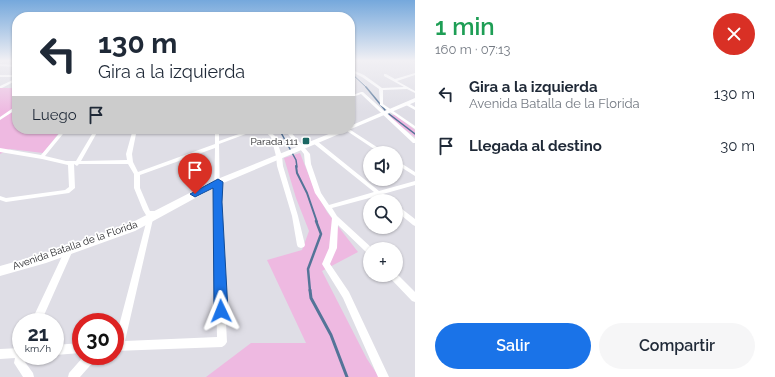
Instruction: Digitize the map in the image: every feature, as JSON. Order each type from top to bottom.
[{"type":"street","points":[[365,78],[381,89],[409,88]]},
{"type":"street","points":[[391,78],[415,92]]},
{"type":"street","points":[[396,80],[404,78]]},
{"type":"street","points":[[1,87],[12,81]]},
{"type":"street","points":[[381,89],[381,104],[415,128]]},
{"type":"street","points":[[355,95],[362,93],[415,142]]},
{"type":"street","points":[[355,126],[415,100]]},
{"type":"street","points":[[407,104],[415,109]]},
{"type":"street","points":[[0,119],[12,111]]},
{"type":"street","points":[[409,123],[415,122]]},
{"type":"street","points":[[42,157],[61,134]]},
{"type":"street","points":[[0,198],[6,200],[67,192],[72,188],[74,164],[94,134]]},
{"type":"street","points":[[134,134],[129,154],[130,162],[138,174],[137,188],[146,210],[153,214],[162,212]]},
{"type":"street","points":[[124,345],[222,342],[217,202],[217,134]]},
{"type":"street","points":[[138,174],[244,134]]},
{"type":"street","points":[[270,134],[291,151],[307,154],[308,164],[318,193],[335,218],[363,244]]},
{"type":"street","points":[[287,134],[291,151],[280,166],[295,216],[301,246]]},
{"type":"street","name":"Avenida Batalla de la Florida","points":[[0,271],[69,250],[131,228],[218,182],[334,134]]},
{"type":"street","points":[[354,134],[372,146]]},
{"type":"street","points":[[314,142],[379,194],[415,183]]},
{"type":"street","points":[[0,150],[74,164],[130,162]]},
{"type":"street","points":[[0,155],[7,151]]},
{"type":"street","points":[[403,166],[415,174]]},
{"type":"street","points":[[329,208],[363,198]]},
{"type":"street","points":[[403,214],[415,223]]},
{"type":"street","points":[[335,218],[333,248],[326,264],[346,295],[384,377]]},
{"type":"street","points":[[124,318],[150,219]]},
{"type":"street","points":[[40,313],[69,250]]},
{"type":"street","points":[[400,282],[415,298]]},
{"type":"street","points":[[0,354],[12,353]]},
{"type":"street","points":[[20,365],[29,377]]},
{"type":"street","points":[[73,377],[83,365]]},
{"type":"shaded area","points":[[0,88],[12,88],[12,134],[58,134],[43,153],[10,149],[0,154]]},
{"type":"shaded area","points":[[386,115],[395,115],[415,130],[415,137]]},
{"type":"shaded area","points":[[300,153],[313,186],[327,212],[358,252],[322,271],[367,359],[379,377],[206,377],[251,343],[306,343],[267,260],[302,250],[309,231],[296,198],[284,158]]},
{"type":"waterway","points":[[356,78],[366,87]]},
{"type":"waterway","points":[[366,87],[385,110]]},
{"type":"waterway","points":[[389,114],[415,134]]},
{"type":"waterway","points":[[282,134],[296,160],[297,167]]},
{"type":"waterway","points":[[296,166],[297,173],[307,193],[317,222]]},
{"type":"waterway","points":[[310,291],[308,269],[321,234],[316,221]]},
{"type":"waterway","points":[[310,290],[311,298],[331,335],[347,377]]},
{"type":"place","name":"Parada 111","points":[[306,141]]},
{"type":"route","points":[[195,194],[218,182],[217,202],[221,311]]}]
